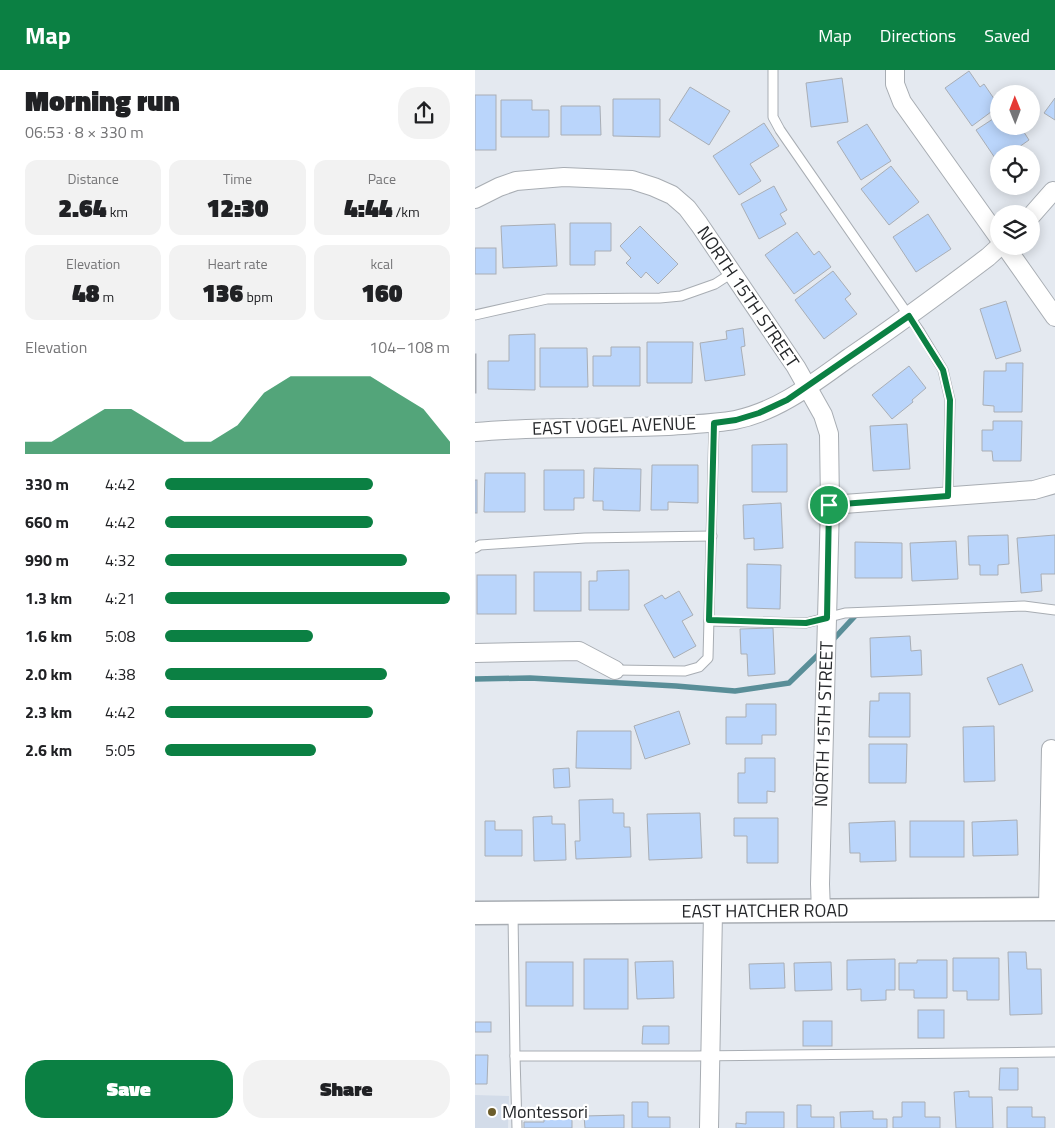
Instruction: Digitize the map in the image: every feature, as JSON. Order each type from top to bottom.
[{"type":"street","points":[[895,70],[895,84],[902,102],[990,225]]},
{"type":"street","name":"NORTH 15TH STREET","points":[[475,199],[516,181],[564,177],[632,180],[672,195],[687,208],[699,224],[796,367],[823,415],[829,434],[829,505],[820,884],[821,912]]},
{"type":"street","points":[[1040,206],[1053,191]]},
{"type":"street","name":"EAST VOGEL AVENUE","points":[[475,432],[650,427],[714,423],[736,420],[759,413],[787,400],[909,316],[990,255]]},
{"type":"street","points":[[1011,255],[1055,317]]},
{"type":"street","points":[[829,505],[1034,490],[1055,484]]},
{"type":"street","points":[[475,653],[579,651],[615,670]]},
{"type":"street","points":[[1051,749],[1052,909]]},
{"type":"street","name":"EAST HATCHER ROAD","points":[[475,913],[1052,909]]},
{"type":"street","points":[[709,1128],[713,912]]},
{"type":"lane","points":[[773,70],[773,117],[780,130],[909,316],[943,370],[950,400],[948,496]]},
{"type":"lane","points":[[475,315],[547,299],[660,298],[681,296],[715,284],[732,273]]},
{"type":"lane","points":[[615,670],[685,671],[699,667],[708,658],[714,423]]},
{"type":"lane","points":[[475,548],[585,538],[712,536]]},
{"type":"lane","points":[[709,620],[806,623],[845,613],[1015,606],[1055,610]]},
{"type":"lane","points":[[513,913],[517,1128]]},
{"type":"lane","points":[[515,1056],[1055,1052]]},
{"type":"shaded area","name":"Montessori","points":[[475,1095],[509,1096],[508,1128],[475,1128]]},
{"type":"building","points":[[969,71],[980,87],[984,84],[990,93],[990,113],[972,126],[945,88]]},
{"type":"building","points":[[842,78],[848,122],[811,127],[806,83]]},
{"type":"building","points":[[690,87],[730,111],[709,145],[669,120]]},
{"type":"building","points":[[475,95],[496,95],[496,150],[475,150]]},
{"type":"building","points":[[1055,98],[1055,120],[1044,113]]},
{"type":"building","points":[[613,99],[660,99],[660,137],[613,136]]},
{"type":"building","points":[[501,100],[532,100],[532,110],[549,110],[549,137],[501,137]]},
{"type":"building","points":[[561,106],[600,106],[601,135],[561,135]]},
{"type":"building","points":[[990,121],[990,135],[1026,135],[1029,140],[1022,145],[990,145],[990,151],[976,130]]},
{"type":"building","points":[[764,123],[779,146],[750,164],[761,181],[739,195],[713,156]]},
{"type":"building","points":[[867,124],[891,161],[861,180],[837,142]]},
{"type":"building","points":[[891,166],[919,202],[889,225],[861,189]]},
{"type":"building","points":[[774,186],[787,210],[780,214],[786,224],[759,239],[741,204]]},
{"type":"building","points":[[928,214],[951,249],[916,272],[893,237]]},
{"type":"building","points":[[570,223],[611,223],[611,251],[595,251],[595,265],[570,265]]},
{"type":"building","points":[[555,224],[557,266],[503,268],[501,226]]},
{"type":"building","points":[[640,226],[678,264],[658,284],[646,272],[641,278],[626,263],[631,258],[620,246]]},
{"type":"building","points":[[797,232],[814,255],[819,251],[831,267],[794,294],[765,255]]},
{"type":"building","points":[[475,248],[496,248],[496,274],[475,274]]},
{"type":"building","points":[[833,271],[851,294],[845,299],[857,314],[824,339],[795,300]]},
{"type":"building","points":[[1006,301],[1021,351],[996,359],[980,309]]},
{"type":"building","points":[[743,328],[745,346],[741,347],[745,375],[705,381],[700,343],[727,339],[726,331]]},
{"type":"building","points":[[535,334],[535,390],[488,389],[488,361],[509,361],[509,335]]},
{"type":"building","points":[[647,342],[693,342],[692,383],[647,383]]},
{"type":"building","points":[[611,347],[640,347],[640,386],[593,386],[593,356],[611,356]]},
{"type":"building","points":[[540,348],[587,348],[588,387],[540,387]]},
{"type":"building","points":[[476,354],[476,393],[475,393]]},
{"type":"building","points":[[1006,363],[1023,363],[1022,412],[994,412],[994,406],[983,405],[984,371],[1006,371]]},
{"type":"building","points":[[909,366],[926,388],[912,400],[913,402],[892,419],[872,395]]},
{"type":"building","points":[[993,421],[1022,421],[1021,461],[993,461],[992,451],[982,451],[982,430],[993,430]]},
{"type":"building","points":[[907,424],[910,469],[873,471],[870,426]]},
{"type":"building","points":[[787,444],[787,492],[752,492],[752,445]]},
{"type":"building","points":[[652,465],[698,465],[698,503],[668,502],[668,510],[651,510]]},
{"type":"building","points":[[594,468],[641,469],[640,511],[603,510],[603,501],[593,501]]},
{"type":"building","points":[[544,470],[584,470],[584,498],[574,498],[574,510],[544,510]]},
{"type":"building","points":[[485,473],[525,473],[525,512],[484,512]]},
{"type":"building","points":[[475,480],[477,480],[477,513],[475,513]]},
{"type":"building","points":[[781,503],[783,548],[754,550],[754,538],[744,539],[743,505]]},
{"type":"building","points":[[1008,535],[1009,564],[998,565],[998,575],[980,575],[980,565],[969,565],[968,536]]},
{"type":"building","points":[[1055,535],[1055,574],[1041,574],[1042,591],[1021,593],[1017,538]]},
{"type":"building","points":[[956,541],[958,579],[912,581],[910,543]]},
{"type":"building","points":[[855,542],[902,543],[902,578],[855,578]]},
{"type":"building","points":[[747,564],[781,565],[780,609],[747,608]]},
{"type":"building","points":[[629,570],[629,610],[589,610],[589,581],[597,581],[597,571]]},
{"type":"building","points":[[534,572],[581,572],[581,611],[534,611]]},
{"type":"building","points":[[477,575],[516,575],[516,614],[477,614]]},
{"type":"building","points":[[679,591],[693,615],[682,621],[696,646],[674,658],[644,605],[662,595],[665,599]]},
{"type":"building","points":[[773,628],[775,674],[748,676],[747,654],[741,654],[740,629]]},
{"type":"building","points":[[910,636],[911,651],[921,650],[922,675],[871,677],[870,638]]},
{"type":"building","points":[[1022,664],[1033,691],[999,705],[987,678]]},
{"type":"building","points":[[879,693],[910,693],[910,737],[869,737],[870,701],[879,701]]},
{"type":"building","points":[[746,704],[776,704],[776,735],[762,735],[762,744],[726,744],[726,717],[746,717]]},
{"type":"building","points":[[679,711],[690,744],[645,759],[634,726]]},
{"type":"building","points":[[994,726],[995,781],[964,782],[963,727]]},
{"type":"building","points":[[577,731],[631,731],[631,769],[576,768]]},
{"type":"building","points":[[869,744],[907,744],[906,783],[869,783]]},
{"type":"building","points":[[745,758],[775,758],[775,792],[767,791],[767,803],[738,803],[738,773],[745,773]]},
{"type":"building","points":[[569,768],[570,787],[554,788],[553,769]]},
{"type":"building","points":[[613,799],[613,813],[624,813],[624,827],[630,827],[631,857],[576,859],[575,841],[580,841],[579,800]]},
{"type":"building","points":[[700,813],[702,858],[649,860],[647,814]]},
{"type":"building","points":[[552,816],[552,824],[565,824],[566,860],[534,861],[533,817]]},
{"type":"building","points":[[734,818],[778,818],[778,863],[747,863],[747,836],[734,836]]},
{"type":"building","points":[[1017,820],[1018,855],[973,856],[972,822]]},
{"type":"building","points":[[485,821],[495,821],[495,830],[522,830],[522,856],[485,856]]},
{"type":"building","points":[[895,821],[896,861],[860,862],[860,853],[850,853],[849,823]]},
{"type":"building","points":[[910,821],[964,821],[964,857],[910,857]]},
{"type":"building","points":[[1008,952],[1026,952],[1027,969],[1041,969],[1042,1014],[1010,1015]]},
{"type":"building","points":[[953,958],[999,958],[999,1000],[967,1000],[967,991],[953,991]]},
{"type":"building","points":[[584,959],[628,959],[628,1009],[584,1009]]},
{"type":"building","points":[[895,959],[895,990],[886,990],[886,1000],[861,1001],[861,989],[847,990],[847,960]]},
{"type":"building","points":[[917,960],[947,960],[947,998],[914,998],[914,990],[899,990],[899,963],[917,963]]},
{"type":"building","points":[[673,961],[674,998],[637,999],[635,962]]},
{"type":"building","points":[[526,962],[573,962],[573,1006],[526,1006]]},
{"type":"building","points":[[831,962],[832,990],[795,991],[794,963]]},
{"type":"building","points":[[784,963],[785,988],[750,989],[749,964]]},
{"type":"building","points":[[918,1010],[944,1010],[944,1038],[918,1038]]},
{"type":"building","points":[[803,1021],[832,1021],[832,1046],[803,1046]]},
{"type":"building","points":[[475,1022],[491,1022],[491,1032],[475,1032]]},
{"type":"building","points":[[643,1026],[669,1026],[669,1044],[642,1044]]},
{"type":"building","points":[[475,1055],[488,1055],[487,1084],[475,1084]]},
{"type":"building","points":[[1000,1068],[1018,1068],[1018,1090],[999,1090]]},
{"type":"building","points":[[969,1091],[969,1097],[992,1097],[993,1128],[956,1128],[954,1092]]},
{"type":"building","points":[[632,1102],[648,1102],[648,1117],[670,1117],[670,1128],[632,1128]]},
{"type":"building","points":[[902,1102],[925,1102],[925,1117],[940,1117],[940,1128],[893,1128],[893,1117],[902,1117]]},
{"type":"building","points":[[797,1105],[811,1105],[811,1117],[834,1117],[834,1128],[797,1128]]},
{"type":"building","points":[[1007,1107],[1032,1107],[1032,1117],[1045,1117],[1045,1128],[1007,1128]]},
{"type":"building","points":[[873,1111],[873,1119],[887,1119],[887,1128],[841,1128],[840,1112]]},
{"type":"building","points":[[746,1112],[784,1112],[784,1128],[736,1128],[736,1123],[746,1124]]},
{"type":"building","points":[[544,1113],[572,1113],[572,1128],[524,1128],[524,1122],[544,1122]]},
{"type":"building","points":[[624,1115],[624,1128],[585,1128],[584,1116]]},
{"type":"waterway","points":[[830,643],[856,615]]},
{"type":"waterway","points":[[475,679],[530,678],[735,691],[789,683],[822,651]]},
{"type":"place","name":"Montessori","points":[[492,1112]]},
{"type":"route","points":[[909,316],[943,370],[950,400],[948,496],[829,505],[827,618],[806,623],[709,620],[714,423],[736,420],[759,413],[787,400],[909,316]]}]
